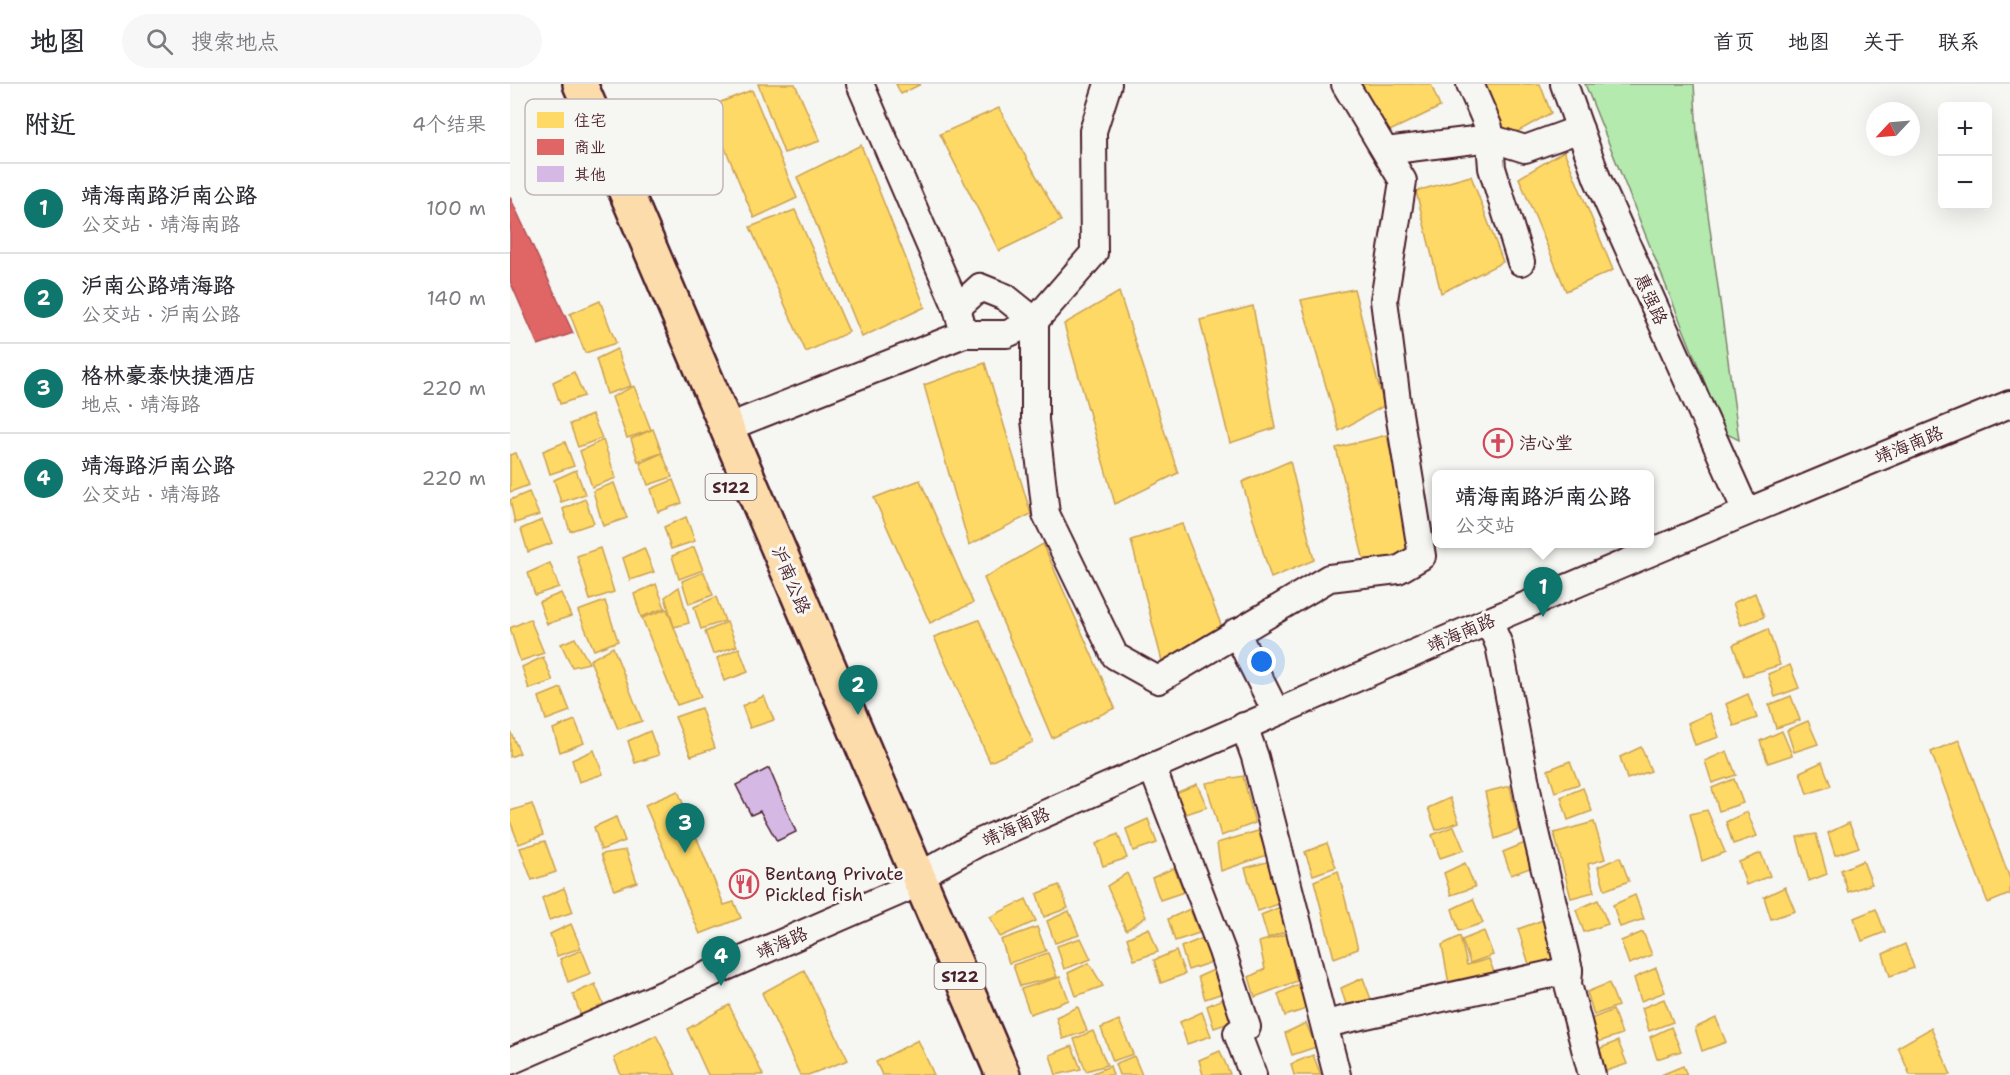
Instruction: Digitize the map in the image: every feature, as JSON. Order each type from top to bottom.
[{"type":"main road","name":"沪南公路","points":[[560,84],[567,99]]},
{"type":"main road","name":"沪南公路","points":[[580,84],[586,99]]},
{"type":"main road","name":"沪南公路","points":[[609,195],[911,883],[1003,1075]]},
{"type":"main road","name":"沪南公路","points":[[627,195],[726,428],[911,883],[983,1075]]},
{"type":"street","points":[[860,84],[957,308],[964,334]]},
{"type":"street","points":[[726,428],[964,334],[1007,334],[1035,321],[1094,253],[1093,131],[1108,84]]},
{"type":"street","points":[[1035,321],[1035,420],[1046,514],[1115,656],[1158,680],[1329,578],[1398,570],[1422,556],[1396,401],[1384,300],[1403,181],[1345,84]]},
{"type":"street","points":[[1470,84],[1489,128],[1492,168],[1521,262]]},
{"type":"street","name":"惠强路","points":[[1564,84],[1598,178],[1757,507]]},
{"type":"street","points":[[1386,151],[1490,138],[1525,149],[1580,129]]},
{"type":"street","points":[[957,308],[980,287],[1005,297],[1035,321]]},
{"type":"street","name":"靖海南路","points":[[911,883],[978,843],[1276,712],[1757,507],[2010,404]]},
{"type":"street","points":[[1489,621],[1499,645],[1533,820],[1569,970],[1568,984],[1592,1075]]},
{"type":"street","points":[[1236,632],[1276,712]]},
{"type":"street","points":[[1244,726],[1255,757],[1337,1075]]},
{"type":"street","points":[[1152,767],[1240,1005],[1247,1027],[1237,1033],[1252,1075]]},
{"type":"street","name":"靖海路","points":[[510,1061],[911,883]]},
{"type":"street","points":[[1325,1024],[1569,970]]},
{"type":"green space","points":[[1585,84],[1694,84],[1697,134],[1739,440],[1725,433]]},
{"type":"building: 住宅","points":[[758,84],[795,84],[820,141],[784,153]]},
{"type":"building: 住宅","points":[[896,84],[921,84],[901,94]]},
{"type":"building: 住宅","points":[[1358,84],[1431,84],[1440,107],[1377,137]]},
{"type":"building: 住宅","points":[[1484,84],[1540,84],[1551,113],[1506,138]]},
{"type":"building: 住宅","points":[[752,90],[797,198],[754,218],[723,143],[723,101]]},
{"type":"building: 住宅","points":[[999,108],[1061,221],[999,251],[940,134]]},
{"type":"building: 住宅","points":[[861,145],[925,307],[862,337],[797,177]]},
{"type":"building: 住宅","points":[[1564,151],[1613,270],[1566,291],[1519,178]]},
{"type":"building: 住宅","points":[[1471,176],[1503,262],[1441,293],[1416,191]]},
{"type":"building: 住宅","points":[[795,210],[849,332],[806,352],[750,227]]},
{"type":"building: 住宅","points":[[1354,289],[1384,406],[1339,431],[1301,300]]},
{"type":"building: 住宅","points":[[1119,292],[1178,473],[1115,504],[1064,324]]},
{"type":"building: 住宅","points":[[600,301],[616,343],[585,353],[570,314]]},
{"type":"building: 住宅","points":[[1253,306],[1275,428],[1230,443],[1200,320]]},
{"type":"building: 住宅","points":[[617,349],[631,386],[607,394],[596,359]]},
{"type":"building: 住宅","points":[[985,363],[1031,514],[969,545],[924,385]]},
{"type":"building: 住宅","points":[[574,372],[584,396],[560,404],[553,382]]},
{"type":"building: 住宅","points":[[634,386],[651,430],[627,438],[612,397]]},
{"type":"building: 住宅","points":[[592,415],[602,438],[578,447],[570,424]]},
{"type":"building: 住宅","points":[[653,429],[662,453],[638,461],[631,439]]},
{"type":"building: 住宅","points":[[1387,435],[1411,550],[1366,569],[1336,448]]},
{"type":"building: 住宅","points":[[603,440],[616,478],[592,487],[580,451]]},
{"type":"building: 住宅","points":[[565,442],[574,466],[550,474],[543,451]]},
{"type":"building: 住宅","points":[[516,453],[529,485],[510,492],[510,455]]},
{"type":"building: 住宅","points":[[662,453],[672,477],[648,485],[640,463]]},
{"type":"building: 住宅","points":[[1290,461],[1314,560],[1271,578],[1242,482]]},
{"type":"building: 住宅","points":[[576,470],[585,494],[561,502],[554,480]]},
{"type":"building: 住宅","points":[[673,480],[682,503],[658,512],[651,489]]},
{"type":"building: 住宅","points":[[920,480],[973,603],[930,623],[874,498]]},
{"type":"building: 住宅","points":[[614,483],[627,518],[603,526],[593,491]]},
{"type":"building: 住宅","points":[[529,492],[539,515],[515,523],[510,500]]},
{"type":"building: 住宅","points":[[585,499],[594,523],[570,531],[563,509]]},
{"type":"building: 住宅","points":[[686,517],[695,541],[671,549],[664,527]]},
{"type":"building: 住宅","points":[[542,520],[552,543],[528,552],[521,529]]},
{"type":"building: 住宅","points":[[1182,524],[1225,635],[1163,665],[1131,540]]},
{"type":"building: 住宅","points":[[1043,544],[1115,708],[1052,738],[984,578]]},
{"type":"building: 住宅","points":[[694,547],[703,570],[679,579],[672,556]]},
{"type":"building: 住宅","points":[[600,548],[614,592],[590,600],[577,556]]},
{"type":"building: 住宅","points":[[644,548],[654,572],[630,580],[623,558]]},
{"type":"building: 住宅","points":[[550,563],[559,587],[535,595],[528,573]]},
{"type":"building: 住宅","points":[[704,572],[713,595],[689,604],[682,581]]},
{"type":"building: 住宅","points":[[656,584],[665,608],[641,617],[634,594]]},
{"type":"building: 住宅","points":[[679,587],[689,623],[674,627],[665,597]]},
{"type":"building: 住宅","points":[[561,593],[571,616],[547,624],[539,602]]},
{"type":"building: 住宅","points":[[1755,593],[1764,617],[1741,625],[1733,603]]},
{"type":"building: 住宅","points":[[716,597],[725,621],[701,629],[694,607]]},
{"type":"building: 住宅","points":[[605,601],[618,641],[594,650],[578,611]]},
{"type":"building: 住宅","points":[[667,609],[701,697],[677,705],[642,618]]},
{"type":"building: 住宅","points":[[530,619],[544,653],[520,661],[510,628]]},
{"type":"building: 住宅","points":[[979,620],[1033,742],[990,762],[934,637]]},
{"type":"building: 住宅","points":[[727,622],[737,646],[713,654],[705,632]]},
{"type":"building: 住宅","points":[[1768,629],[1780,665],[1744,676],[1733,645]]},
{"type":"building: 住宅","points":[[575,638],[589,663],[572,667],[561,644]]},
{"type":"building: 住宅","points":[[613,647],[642,721],[618,729],[590,660]]},
{"type":"building: 住宅","points":[[739,648],[748,672],[724,681],[717,658]]},
{"type":"building: 住宅","points":[[543,657],[553,681],[529,689],[522,667]]},
{"type":"building: 住宅","points":[[1790,665],[1799,688],[1775,697],[1768,674]]},
{"type":"building: 住宅","points":[[561,688],[570,711],[546,720],[539,697]]},
{"type":"building: 住宅","points":[[1748,694],[1757,718],[1734,726],[1726,704]]},
{"type":"building: 住宅","points":[[764,696],[774,720],[750,728],[742,706]]},
{"type":"building: 住宅","points":[[1791,696],[1800,720],[1776,728],[1769,705]]},
{"type":"building: 住宅","points":[[701,708],[715,748],[691,756],[675,717]]},
{"type":"building: 住宅","points":[[1710,713],[1719,737],[1695,745],[1688,723]]},
{"type":"building: 住宅","points":[[575,720],[584,743],[560,752],[553,729]]},
{"type":"building: 住宅","points":[[1808,721],[1818,744],[1794,752],[1787,730]]},
{"type":"building: 住宅","points":[[510,731],[520,753],[510,757]]},
{"type":"building: 住宅","points":[[650,731],[659,755],[635,763],[628,741]]},
{"type":"building: 住宅","points":[[1782,731],[1792,755],[1768,763],[1760,741]]},
{"type":"building: 住宅","points":[[1959,740],[2010,879],[2010,894],[1988,903],[1931,752]]},
{"type":"building: 住宅","points":[[1641,747],[1651,771],[1627,779],[1620,757]]},
{"type":"building: 住宅","points":[[594,750],[603,774],[579,782],[572,760]]},
{"type":"building: 住宅","points":[[1727,751],[1736,775],[1712,783],[1705,761]]},
{"type":"building: 住宅","points":[[1570,761],[1579,784],[1555,792],[1548,770]]},
{"type":"building: 住宅","points":[[1822,762],[1831,786],[1807,794],[1800,772]]},
{"type":"building: 住宅","points":[[1243,776],[1255,823],[1221,836],[1206,783]]},
{"type":"building: 住宅","points":[[1734,779],[1743,803],[1719,811],[1712,788]]},
{"type":"building: 住宅","points":[[1197,784],[1207,807],[1183,815],[1176,793]]},
{"type":"building: 住宅","points":[[1510,786],[1519,830],[1495,839],[1485,792]]},
{"type":"building: 住宅","points":[[1583,788],[1592,811],[1568,820],[1561,797]]},
{"type":"building: 住宅","points":[[678,791],[724,905],[734,902],[741,918],[700,934],[645,805]]},
{"type":"building: 住宅","points":[[1450,798],[1459,822],[1436,830],[1428,808]]},
{"type":"building: 住宅","points":[[532,804],[543,835],[519,844],[510,821],[510,811]]},
{"type":"building: 住宅","points":[[1707,810],[1725,852],[1702,861],[1690,814]]},
{"type":"building: 住宅","points":[[1747,812],[1757,836],[1733,844],[1726,822]]},
{"type":"building: 住宅","points":[[616,817],[625,841],[601,850],[594,827]]},
{"type":"building: 住宅","points":[[1148,819],[1157,843],[1133,851],[1126,829]]},
{"type":"building: 住宅","points":[[1594,822],[1605,859],[1588,864],[1594,892],[1571,898],[1554,833]]},
{"type":"building: 住宅","points":[[1849,823],[1859,847],[1835,855],[1828,833]]},
{"type":"building: 住宅","points":[[1454,826],[1464,850],[1440,858],[1432,835]]},
{"type":"building: 住宅","points":[[1258,831],[1267,855],[1221,871],[1217,843]]},
{"type":"building: 住宅","points":[[1118,834],[1127,858],[1103,866],[1096,844]]},
{"type":"building: 住宅","points":[[1816,834],[1827,874],[1809,881],[1797,837]]},
{"type":"building: 住宅","points":[[545,841],[556,872],[532,880],[520,848]]},
{"type":"building: 住宅","points":[[1327,843],[1336,867],[1313,875],[1305,852]]},
{"type":"building: 住宅","points":[[1525,843],[1535,866],[1511,875],[1503,852]]},
{"type":"building: 住宅","points":[[626,850],[637,882],[614,890],[601,854]]},
{"type":"building: 住宅","points":[[1761,853],[1770,876],[1746,885],[1739,862]]},
{"type":"building: 住宅","points":[[1620,857],[1629,881],[1605,890],[1598,867]]},
{"type":"building: 住宅","points":[[1863,861],[1872,884],[1848,892],[1841,870]]},
{"type":"building: 住宅","points":[[1267,862],[1282,903],[1258,911],[1245,868]]},
{"type":"building: 住宅","points":[[1465,863],[1475,887],[1451,895],[1444,873]]},
{"type":"building: 住宅","points":[[1174,868],[1184,892],[1160,900],[1152,878]]},
{"type":"building: 住宅","points":[[1338,871],[1358,949],[1334,958],[1314,881]]},
{"type":"building: 住宅","points":[[1127,873],[1146,917],[1126,930],[1107,886]]},
{"type":"building: 住宅","points":[[1059,885],[1068,908],[1044,917],[1037,894]]},
{"type":"building: 住宅","points":[[1785,887],[1795,911],[1771,919],[1764,897]]},
{"type":"building: 住宅","points":[[564,888],[573,912],[549,920],[542,898]]},
{"type":"building: 住宅","points":[[1635,895],[1644,919],[1620,927],[1613,905]]},
{"type":"building: 住宅","points":[[1026,899],[1036,921],[1000,937],[990,917]]},
{"type":"building: 住宅","points":[[1473,899],[1483,923],[1459,931],[1452,909]]},
{"type":"building: 住宅","points":[[1598,900],[1608,924],[1584,932],[1576,910]]},
{"type":"building: 住宅","points":[[1283,906],[1292,929],[1268,938],[1261,915]]},
{"type":"building: 住宅","points":[[1190,909],[1199,933],[1175,941],[1168,919]]},
{"type":"building: 住宅","points":[[1876,909],[1885,932],[1862,941],[1854,918]]},
{"type":"building: 住宅","points":[[1069,911],[1079,935],[1055,943],[1047,921]]},
{"type":"building: 住宅","points":[[1543,920],[1557,968],[1533,977],[1518,929]]},
{"type":"building: 住宅","points":[[571,924],[581,948],[557,956],[550,934]]},
{"type":"building: 住宅","points":[[1037,927],[1046,951],[1009,963],[1001,940]]},
{"type":"building: 住宅","points":[[1149,928],[1158,952],[1134,960],[1127,938]]},
{"type":"building: 住宅","points":[[1484,931],[1493,955],[1470,963],[1462,940]]},
{"type":"building: 住宅","points":[[1643,932],[1652,955],[1629,964],[1621,941]]},
{"type":"building: 住宅","points":[[1286,934],[1297,981],[1255,997],[1249,977],[1265,969],[1259,942]]},
{"type":"building: 住宅","points":[[1460,936],[1467,965],[1489,959],[1498,983],[1451,995],[1442,945]]},
{"type":"building: 住宅","points":[[1081,938],[1091,959],[1064,969],[1057,946]]},
{"type":"building: 住宅","points":[[1203,938],[1212,962],[1188,970],[1181,947]]},
{"type":"building: 住宅","points":[[1905,944],[1914,968],[1890,976],[1883,954]]},
{"type":"building: 住宅","points":[[582,950],[591,973],[568,982],[560,959]]},
{"type":"building: 住宅","points":[[1176,951],[1185,974],[1161,983],[1154,960]]},
{"type":"building: 住宅","points":[[1048,953],[1057,977],[1020,986],[1013,965]]},
{"type":"building: 住宅","points":[[1089,963],[1103,986],[1076,996],[1068,973]]},
{"type":"building: 住宅","points":[[1220,967],[1229,991],[1205,999],[1198,977]]},
{"type":"building: 住宅","points":[[1656,968],[1665,992],[1641,1001],[1634,978]]},
{"type":"building: 住宅","points":[[804,970],[848,1060],[808,1075],[800,1075],[762,993]]},
{"type":"building: 住宅","points":[[1060,977],[1069,1000],[1030,1014],[1021,989]]},
{"type":"building: 住宅","points":[[1363,978],[1372,1002],[1348,1011],[1341,988]]},
{"type":"building: 住宅","points":[[1609,983],[1618,1006],[1594,1015],[1587,992]]},
{"type":"building: 住宅","points":[[595,984],[605,1008],[581,1016],[573,994]]},
{"type":"building: 住宅","points":[[1299,984],[1309,1008],[1285,1016],[1278,994]]},
{"type":"building: 住宅","points":[[1229,996],[1238,1020],[1214,1028],[1207,1006]]},
{"type":"building: 住宅","points":[[1664,999],[1673,1022],[1649,1031],[1642,1008]]},
{"type":"building: 住宅","points":[[729,1005],[763,1075],[708,1075],[687,1029]]},
{"type":"building: 住宅","points":[[1078,1007],[1087,1031],[1063,1039],[1056,1017]]},
{"type":"building: 住宅","points":[[1613,1010],[1622,1034],[1598,1042],[1591,1019]]},
{"type":"building: 住宅","points":[[1202,1012],[1211,1036],[1187,1044],[1180,1022]]},
{"type":"building: 住宅","points":[[1716,1018],[1726,1042],[1702,1051],[1695,1028]]},
{"type":"building: 住宅","points":[[1119,1020],[1133,1054],[1113,1061],[1101,1028]]},
{"type":"building: 住宅","points":[[1306,1023],[1316,1047],[1292,1055],[1285,1033]]},
{"type":"building: 住宅","points":[[1671,1027],[1681,1051],[1657,1059],[1650,1037]]},
{"type":"building: 住宅","points":[[1931,1028],[1951,1075],[1910,1075],[1898,1047]]},
{"type":"building: 住宅","points":[[1093,1031],[1107,1065],[1086,1071],[1074,1039]]},
{"type":"building: 住宅","points":[[656,1035],[676,1075],[621,1075],[614,1058]]},
{"type":"building: 住宅","points":[[918,1040],[934,1075],[882,1075],[876,1062]]},
{"type":"building: 住宅","points":[[1618,1041],[1627,1064],[1603,1072],[1596,1050]]},
{"type":"building: 住宅","points":[[1072,1046],[1081,1069],[1056,1075],[1050,1055]]},
{"type":"building: 住宅","points":[[1220,1051],[1230,1074],[1203,1075],[1199,1060]]},
{"type":"building: 住宅","points":[[1313,1055],[1321,1075],[1294,1075],[1291,1064]]},
{"type":"building: 住宅","points":[[1134,1056],[1142,1075],[1119,1075],[1115,1064]]},
{"type":"building: 住宅","points":[[1110,1066],[1113,1075],[1091,1075],[1091,1074]]},
{"type":"building: 住宅","points":[[1683,1066],[1687,1075],[1661,1075]]},
{"type":"building: 商业","points":[[510,197],[573,333],[538,345],[510,281]]},
{"type":"building: 其他","points":[[769,768],[796,832],[777,841],[760,811],[751,815],[736,785]]},
{"type":"place","name":"洁心堂","points":[[1498,443]]},
{"type":"place","name":"靖海南路沪南公路","points":[[1543,617]]},
{"type":"place","name":"沪南公路靖海路","points":[[858,715]]},
{"type":"place","name":"格林豪泰快捷酒店","points":[[685,853]]},
{"type":"place","name":"Bentang Private Pickled fish","points":[[744,884]]},
{"type":"place","name":"靖海路沪南公路","points":[[721,986]]}]
